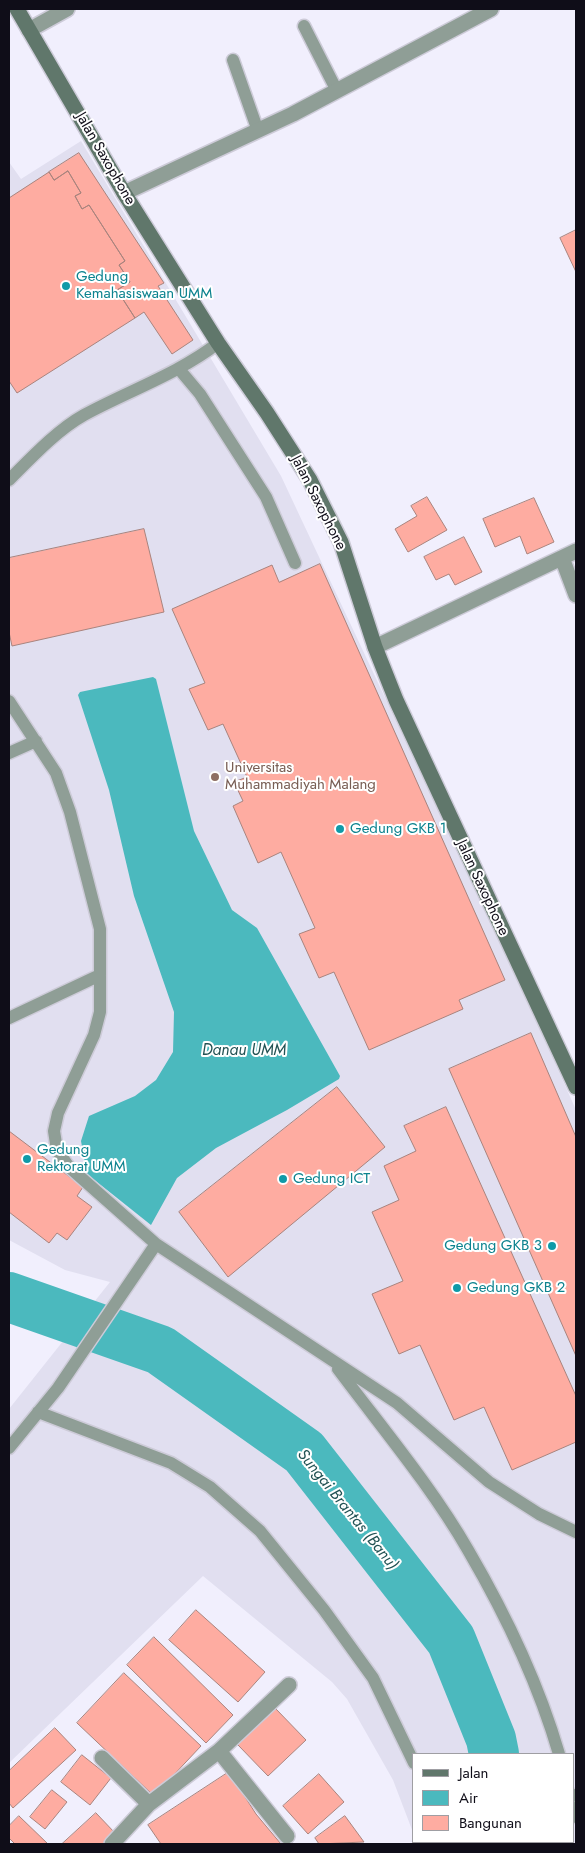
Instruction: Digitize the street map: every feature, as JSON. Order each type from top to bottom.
[{"type":"main road","name":"Jalan Saxophone","points":[[17,9],[124,193],[218,343],[268,413],[310,480],[341,542],[375,647],[426,767],[576,1087]]},
{"type":"street","points":[[29,30],[67,9]]},
{"type":"street","points":[[124,193],[258,132],[491,9]]},
{"type":"street","points":[[375,647],[576,551]]},
{"type":"street","points":[[562,558],[576,595]]},
{"type":"street","points":[[112,1844],[149,1804],[219,1751],[289,1685]]},
{"type":"street","points":[[219,1751],[287,1836]]},
{"type":"street","points":[[102,1758],[149,1804]]},
{"type":"lane","points":[[304,26],[331,94]]},
{"type":"lane","points":[[233,60],[258,132]]},
{"type":"lane","points":[[9,480],[39,451],[82,416],[179,369],[218,343]]},
{"type":"lane","points":[[179,369],[200,394],[266,497],[295,563]]},
{"type":"lane","points":[[9,701],[56,773],[70,812],[100,929],[100,1012],[94,1035],[58,1113],[54,1131],[57,1150],[69,1167],[156,1244],[397,1403],[489,1482],[539,1514],[576,1532]]},
{"type":"lane","points":[[9,753],[36,741]]},
{"type":"lane","points":[[9,1018],[100,975]]},
{"type":"lane","points":[[9,1448],[58,1388],[130,1285],[156,1244]]},
{"type":"lane","points":[[332,1360],[417,1474],[468,1549],[518,1641],[558,1753]]},
{"type":"lane","points":[[38,1412],[171,1463],[210,1488],[260,1530],[324,1610],[373,1678],[412,1759]]},
{"type":"shaded area","name":"Universitas Muhammadiyah Malang","points":[[81,141],[281,476],[526,998],[576,1110],[576,1844],[417,1844],[575,1843],[575,1753],[412,1753],[412,1830],[393,1780],[347,1699],[332,1682],[203,1576],[9,1763],[9,1409],[110,1282],[65,1270],[9,1240],[9,162],[21,179]]},
{"type":"water","name":"Danau UMM","points":[[153,677],[156,679],[194,831],[232,910],[257,928],[340,1076],[339,1079],[287,1110],[216,1148],[177,1178],[151,1225],[87,1174],[81,1141],[89,1116],[135,1096],[156,1080],[173,1052],[174,1012],[134,896],[109,790],[78,695],[80,692]]},
{"type":"building","points":[[79,153],[164,283],[158,286],[193,340],[172,354],[144,312],[135,318],[117,290],[130,282],[119,265],[125,261],[89,205],[82,209],[75,196],[81,193],[68,171],[54,180],[49,172]]},
{"type":"building","name":"Gedung Kemahasiswaan UMM","points":[[68,171],[81,193],[75,196],[82,209],[89,205],[125,261],[119,265],[130,282],[117,290],[135,318],[17,393],[9,381],[9,198],[49,172],[54,180]]},
{"type":"building","points":[[576,230],[576,272],[560,238]]},
{"type":"building","points":[[427,497],[447,530],[408,552],[395,529],[417,516],[411,506]]},
{"type":"building","points":[[534,498],[554,542],[527,554],[520,536],[495,547],[483,519]]},
{"type":"building","points":[[144,529],[164,612],[12,646],[9,632],[9,558]]},
{"type":"building","points":[[464,537],[482,572],[455,585],[449,574],[436,580],[424,557]]},
{"type":"building","name":"Gedung GKB 1","points":[[320,564],[505,980],[459,1000],[463,1009],[369,1050],[334,972],[319,978],[299,934],[315,928],[281,852],[258,863],[233,806],[243,801],[234,782],[247,777],[223,724],[208,730],[189,689],[205,683],[172,609],[272,565],[279,582]]},
{"type":"building","name":"Gedung GKB 3","points":[[531,1033],[576,1137],[576,1356],[449,1069]]},
{"type":"building","name":"Gedung ICT","points":[[337,1087],[385,1147],[228,1277],[179,1212]]},
{"type":"building","name":"Gedung GKB 2","points":[[446,1107],[576,1396],[576,1442],[512,1470],[484,1407],[454,1420],[420,1345],[399,1354],[372,1294],[403,1281],[372,1212],[399,1200],[384,1166],[416,1151],[404,1126]]},
{"type":"building","name":"Gedung Rektorat UMM","points":[[9,1131],[83,1187],[77,1196],[92,1207],[67,1240],[57,1233],[49,1243],[9,1212]]},
{"type":"building","points":[[196,1610],[265,1672],[238,1702],[169,1640]]},
{"type":"building","points":[[154,1637],[233,1715],[206,1743],[127,1665]]},
{"type":"building","points":[[124,1673],[201,1746],[154,1796],[77,1723]]},
{"type":"building","points":[[275,1708],[306,1740],[268,1776],[238,1745]]},
{"type":"building","points":[[55,1728],[76,1750],[13,1808],[9,1803],[9,1771]]},
{"type":"building","points":[[82,1755],[111,1778],[90,1805],[61,1782]]},
{"type":"building","points":[[229,1772],[256,1814],[281,1844],[161,1844],[148,1825]]},
{"type":"building","points":[[319,1774],[344,1802],[308,1834],[283,1806]]},
{"type":"building","points":[[52,1790],[67,1802],[45,1829],[30,1817]]},
{"type":"building","points":[[96,1813],[115,1833],[104,1844],[62,1844]]},
{"type":"building","points":[[19,1816],[48,1844],[15,1844],[9,1838],[9,1826]]},
{"type":"building","points":[[345,1816],[364,1842],[319,1844],[315,1838]]},
{"type":"waterway","name":"Sungai Brantas (Banu)","points":[[9,1297],[160,1350],[304,1452],[451,1640],[491,1739],[494,1753]]},
{"type":"place","name":"Gedung Kemahasiswaan UMM","points":[[66,286]]},
{"type":"place","name":"Universitas Muhammadiyah Malang","points":[[215,777]]},
{"type":"place","name":"Gedung GKB 1","points":[[340,829]]},
{"type":"place","name":"Gedung Rektorat UMM","points":[[27,1159]]},
{"type":"place","name":"Gedung ICT","points":[[283,1179]]},
{"type":"place","name":"Gedung GKB 3","points":[[552,1246]]},
{"type":"place","name":"Gedung GKB 2","points":[[457,1288]]}]
